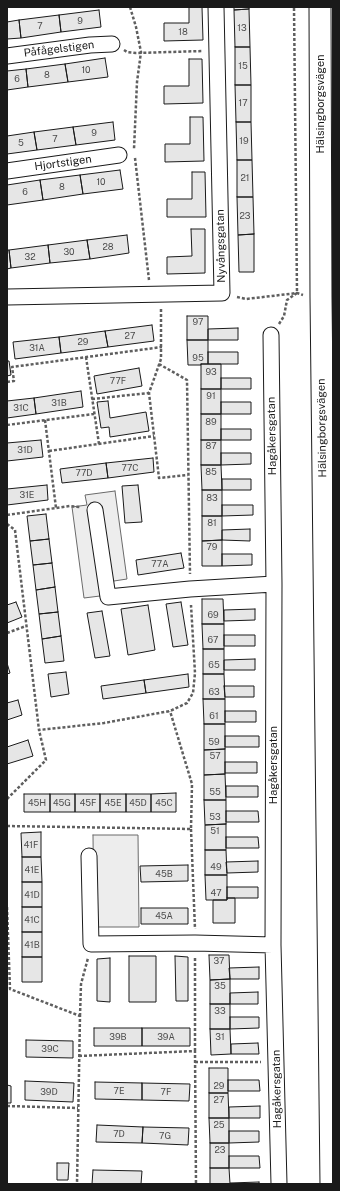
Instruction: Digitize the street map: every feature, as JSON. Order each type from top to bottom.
[{"type":"main road","name":"Hälsingborgsvägen","points":[[320,7],[321,321],[331,1184]]},
{"type":"street","name":"Nyvångsgatan","points":[[7,296],[222,293],[216,7]]},
{"type":"street","name":"Påfågelstigen","points":[[7,56],[90,45],[112,44]]},
{"type":"street","name":"Hjortstigen","points":[[7,171],[119,156]]},
{"type":"street","name":"Hagåkersgatan","points":[[271,336],[274,584],[274,945],[279,1184]]},
{"type":"street","points":[[95,510],[108,597],[190,589],[274,584]]},
{"type":"street","points":[[89,856],[91,944],[195,943],[274,945]]},
{"type":"path","points":[[130,7],[141,52],[137,82],[135,156],[150,281],[155,294],[162,347],[159,364],[149,393],[159,478],[188,475]]},
{"type":"path","points":[[294,7],[297,293]]},
{"type":"path","points":[[112,44],[127,52],[136,53],[217,50]]},
{"type":"path","points":[[222,293],[246,299],[297,293],[310,297]]},
{"type":"path","points":[[271,336],[284,316],[287,300],[297,293]]},
{"type":"path","points":[[7,382],[14,381],[12,367],[162,347]]},
{"type":"path","points":[[86,357],[99,444]]},
{"type":"path","points":[[39,730],[104,723],[170,711],[187,703],[193,693],[195,673],[190,589],[186,380],[159,364]]},
{"type":"path","points":[[92,399],[149,393]]},
{"type":"path","points":[[7,425],[94,414]]},
{"type":"path","points":[[46,420],[56,508]]},
{"type":"path","points":[[49,451],[154,436]]},
{"type":"path","points":[[7,514],[70,506],[95,510]]},
{"type":"path","points":[[7,524],[15,530],[39,730],[46,760],[7,799]]},
{"type":"path","points":[[7,633],[26,626]]},
{"type":"path","points":[[170,711],[192,784],[191,828],[195,943],[196,1184]]},
{"type":"path","points":[[7,826],[191,828]]},
{"type":"path","points":[[7,907],[8,972],[10,989],[80,1016]]},
{"type":"path","points":[[76,1184],[82,984],[91,944]]},
{"type":"path","points":[[79,1056],[195,1051]]},
{"type":"path","points":[[195,1062],[276,1062]]},
{"type":"path","points":[[7,1106],[78,1108]]},
{"type":"shaded area","points":[[115,491],[127,579],[114,581],[100,596],[84,598],[72,507],[87,505],[85,495]]},
{"type":"shaded area","points":[[93,835],[138,835],[139,927],[94,927]]},
{"type":"building","points":[[189,7],[202,7],[203,40],[164,41],[164,23],[189,23]]},
{"type":"building","points":[[234,7],[249,7],[249,9],[234,10]]},
{"type":"building","points":[[249,9],[250,47],[235,47],[234,10]]},
{"type":"building","points":[[99,10],[101,27],[61,32],[59,15]]},
{"type":"building","points":[[59,15],[61,32],[21,38],[19,20]]},
{"type":"building","points":[[19,20],[21,38],[7,39],[7,22]]},
{"type":"building","points":[[235,47],[250,47],[251,85],[235,85]]},
{"type":"building","points":[[105,58],[108,77],[68,82],[65,64]]},
{"type":"building","points":[[189,59],[202,59],[203,103],[164,104],[164,86],[189,86]]},
{"type":"building","points":[[65,64],[68,82],[28,87],[26,69]]},
{"type":"building","points":[[26,69],[28,87],[7,90],[7,71]]},
{"type":"building","points":[[235,85],[251,85],[251,122],[236,122]]},
{"type":"building","points":[[190,117],[203,117],[204,161],[165,162],[165,144],[190,144]]},
{"type":"building","points":[[113,122],[115,140],[76,145],[73,127]]},
{"type":"building","points":[[236,122],[251,122],[252,160],[237,160]]},
{"type":"building","points":[[73,127],[76,145],[37,150],[34,132]]},
{"type":"building","points":[[34,132],[37,150],[7,154],[7,136]]},
{"type":"building","points":[[237,160],[252,160],[253,197],[237,197]]},
{"type":"building","points":[[120,170],[123,189],[83,194],[80,175]]},
{"type":"building","points":[[192,172],[205,172],[206,217],[167,217],[167,199],[192,199]]},
{"type":"building","points":[[80,175],[83,194],[43,200],[40,180]]},
{"type":"building","points":[[40,180],[43,200],[7,205],[7,185]]},
{"type":"building","points":[[237,197],[253,197],[254,234],[238,235]]},
{"type":"building","points":[[191,229],[205,229],[205,273],[167,274],[167,257],[192,256]]},
{"type":"building","points":[[254,234],[254,272],[239,272],[238,235]]},
{"type":"building","points":[[127,235],[129,253],[90,259],[87,240]]},
{"type":"building","points":[[87,240],[90,259],[50,263],[48,245]]},
{"type":"building","points":[[48,245],[50,263],[11,268],[9,250]]},
{"type":"building","points":[[7,250],[9,250],[11,268],[7,269]]},
{"type":"building","points":[[187,316],[208,316],[208,340],[187,340]]},
{"type":"building","points":[[152,325],[154,341],[108,347],[105,331]]},
{"type":"building","points":[[238,328],[238,340],[208,340],[208,329]]},
{"type":"building","points":[[105,331],[108,347],[61,353],[59,337]]},
{"type":"building","points":[[59,337],[61,353],[15,359],[13,342]]},
{"type":"building","points":[[187,340],[208,340],[208,364],[188,365]]},
{"type":"building","points":[[208,352],[238,352],[238,364],[208,364]]},
{"type":"building","points":[[7,361],[9,361],[11,375],[7,376]]},
{"type":"building","points":[[201,364],[221,364],[221,389],[201,389]]},
{"type":"building","points":[[139,368],[142,386],[97,394],[94,376]]},
{"type":"building","points":[[221,378],[251,378],[251,389],[221,389]]},
{"type":"building","points":[[201,389],[221,389],[221,414],[201,414]]},
{"type":"building","points":[[81,391],[83,407],[36,414],[34,398]]},
{"type":"building","points":[[34,398],[36,414],[7,418],[7,401]]},
{"type":"building","points":[[108,401],[110,418],[146,412],[149,431],[110,437],[109,427],[101,428],[97,402]]},
{"type":"building","points":[[221,402],[251,402],[251,414],[221,414]]},
{"type":"building","points":[[201,414],[221,414],[221,440],[201,440]]},
{"type":"building","points":[[221,429],[251,429],[251,440],[221,440]]},
{"type":"building","points":[[41,440],[43,457],[7,461],[7,443]]},
{"type":"building","points":[[201,440],[221,440],[221,465],[201,465]]},
{"type":"building","points":[[221,453],[251,453],[251,464],[221,465]]},
{"type":"building","points":[[153,458],[154,472],[108,478],[106,463]]},
{"type":"building","points":[[106,463],[108,478],[62,483],[60,469]]},
{"type":"building","points":[[201,465],[221,465],[222,490],[202,490]]},
{"type":"building","points":[[222,479],[251,479],[251,490],[222,490]]},
{"type":"building","points":[[47,485],[48,500],[7,505],[7,489]]},
{"type":"building","points":[[138,485],[142,522],[125,523],[122,486]]},
{"type":"building","points":[[202,490],[222,490],[222,516],[202,516]]},
{"type":"building","points":[[222,505],[253,505],[253,515],[222,516]]},
{"type":"building","points":[[46,514],[49,539],[30,541],[27,516]]},
{"type":"building","points":[[202,516],[222,516],[222,540],[202,541]]},
{"type":"building","points":[[250,529],[250,541],[222,540],[222,530]]},
{"type":"building","points":[[49,539],[52,563],[33,565],[30,541]]},
{"type":"building","points":[[222,540],[222,566],[202,566],[202,541]]},
{"type":"building","points":[[181,553],[184,568],[138,575],[136,560]]},
{"type":"building","points":[[222,554],[252,554],[252,565],[222,566]]},
{"type":"building","points":[[52,563],[55,587],[36,590],[33,565]]},
{"type":"building","points":[[55,587],[58,612],[39,614],[36,590]]},
{"type":"building","points":[[202,599],[223,599],[224,624],[202,624]]},
{"type":"building","points":[[16,602],[22,617],[7,623],[7,605]]},
{"type":"building","points":[[181,602],[188,645],[173,647],[166,604]]},
{"type":"building","points":[[148,605],[155,650],[128,655],[121,609]]},
{"type":"building","points":[[255,609],[255,620],[224,621],[224,610]]},
{"type":"building","points":[[102,611],[110,656],[95,658],[87,613]]},
{"type":"building","points":[[58,612],[61,636],[42,639],[39,614]]},
{"type":"building","points":[[202,624],[224,624],[224,649],[203,649]]},
{"type":"building","points":[[224,635],[255,635],[255,646],[224,646]]},
{"type":"building","points":[[61,636],[64,661],[45,663],[42,639]]},
{"type":"building","points":[[203,649],[224,649],[224,674],[203,674]]},
{"type":"building","points":[[255,659],[255,670],[224,670],[224,660]]},
{"type":"building","points":[[7,663],[10,673],[7,674]]},
{"type":"building","points":[[66,672],[69,694],[51,697],[48,674]]},
{"type":"building","points":[[188,674],[189,687],[146,693],[144,680]]},
{"type":"building","points":[[203,674],[224,674],[225,699],[203,699]]},
{"type":"building","points":[[144,680],[146,693],[103,699],[101,686]]},
{"type":"building","points":[[224,686],[254,686],[254,697],[225,697]]},
{"type":"building","points":[[203,699],[225,699],[225,724],[204,724]]},
{"type":"building","points":[[18,700],[22,715],[7,720],[7,703]]},
{"type":"building","points":[[225,711],[256,711],[256,722],[225,722]]},
{"type":"building","points":[[204,724],[225,724],[225,749],[204,750]]},
{"type":"building","points":[[225,736],[259,736],[259,747],[225,747]]},
{"type":"building","points":[[28,740],[33,756],[7,764],[7,747]]},
{"type":"building","points":[[225,749],[225,774],[204,775],[204,750]]},
{"type":"building","points":[[225,762],[257,762],[257,773],[225,773]]},
{"type":"building","points":[[225,774],[226,800],[204,800],[204,775]]},
{"type":"building","points":[[226,786],[258,786],[258,797],[226,797]]},
{"type":"building","points":[[176,793],[176,812],[151,812],[151,794]]},
{"type":"building","points":[[24,794],[50,794],[50,812],[24,812]]},
{"type":"building","points":[[50,794],[75,794],[75,812],[50,812]]},
{"type":"building","points":[[75,794],[100,794],[100,812],[75,812]]},
{"type":"building","points":[[100,794],[126,794],[126,812],[100,812]]},
{"type":"building","points":[[126,794],[151,794],[151,812],[126,812]]},
{"type":"building","points":[[204,800],[226,800],[226,824],[205,825]]},
{"type":"building","points":[[226,811],[258,811],[259,822],[226,822]]},
{"type":"building","points":[[226,824],[226,850],[205,850],[205,825]]},
{"type":"building","points":[[41,832],[41,857],[22,857],[21,833]]},
{"type":"building","points":[[226,837],[258,837],[259,848],[226,848]]},
{"type":"building","points":[[205,850],[226,850],[227,875],[205,875]]},
{"type":"building","points":[[22,857],[41,857],[42,882],[22,882]]},
{"type":"building","points":[[258,861],[258,872],[227,873],[226,862]]},
{"type":"building","points":[[188,865],[188,881],[141,882],[140,866]]},
{"type":"building","points":[[205,875],[227,875],[227,900],[206,900]]},
{"type":"building","points":[[22,882],[42,882],[42,907],[22,907]]},
{"type":"building","points":[[227,887],[258,887],[258,898],[227,898]]},
{"type":"building","points":[[227,898],[235,898],[235,923],[213,923],[213,900],[227,900]]},
{"type":"building","points":[[22,907],[42,907],[42,932],[22,932]]},
{"type":"building","points":[[141,908],[188,908],[188,924],[141,924]]},
{"type":"building","points":[[22,932],[42,932],[42,957],[22,957]]},
{"type":"building","points":[[209,955],[229,955],[230,979],[210,980]]},
{"type":"building","points":[[129,956],[156,956],[156,1002],[129,1002]]},
{"type":"building","points":[[175,956],[188,957],[188,1001],[176,1001]]},
{"type":"building","points":[[22,957],[42,957],[42,982],[22,982]]},
{"type":"building","points":[[110,958],[110,1002],[97,1001],[97,959]]},
{"type":"building","points":[[259,967],[259,979],[230,979],[229,968]]},
{"type":"building","points":[[230,979],[230,1004],[210,1004],[210,980]]},
{"type":"building","points":[[258,992],[258,1004],[230,1004],[230,993]]},
{"type":"building","points":[[210,1004],[230,1004],[230,1029],[210,1029]]},
{"type":"building","points":[[230,1017],[259,1017],[259,1028],[230,1029]]},
{"type":"building","points":[[94,1028],[142,1028],[142,1046],[94,1046]]},
{"type":"building","points":[[142,1028],[190,1028],[190,1046],[142,1046]]},
{"type":"building","points":[[210,1029],[230,1029],[231,1054],[211,1055]]},
{"type":"building","points":[[26,1040],[73,1041],[73,1058],[26,1057]]},
{"type":"building","points":[[258,1043],[259,1054],[231,1054],[231,1044]]},
{"type":"building","points":[[209,1068],[228,1068],[228,1093],[209,1093]]},
{"type":"building","points":[[228,1080],[259,1080],[260,1091],[228,1091]]},
{"type":"building","points":[[25,1081],[74,1083],[73,1102],[25,1100]]},
{"type":"building","points":[[95,1082],[142,1083],[142,1100],[95,1099]]},
{"type":"building","points":[[142,1083],[190,1084],[189,1101],[142,1100]]},
{"type":"building","points":[[7,1085],[11,1086],[11,1103],[7,1103]]},
{"type":"building","points":[[209,1093],[228,1093],[229,1118],[209,1118]]},
{"type":"building","points":[[260,1106],[260,1118],[229,1118],[229,1107]]},
{"type":"building","points":[[209,1118],[229,1118],[229,1143],[210,1143]]},
{"type":"building","points":[[97,1125],[143,1127],[142,1143],[96,1142]]},
{"type":"building","points":[[143,1127],[189,1128],[188,1145],[142,1143]]},
{"type":"building","points":[[229,1131],[259,1131],[259,1142],[229,1143]]},
{"type":"building","points":[[210,1143],[229,1143],[229,1168],[210,1168]]},
{"type":"building","points":[[229,1156],[259,1156],[260,1168],[229,1168]]},
{"type":"building","points":[[57,1163],[69,1163],[68,1180],[57,1180]]},
{"type":"building","points":[[210,1168],[229,1168],[230,1184],[210,1184]]},
{"type":"building","points":[[93,1170],[142,1171],[141,1184],[92,1184]]},
{"type":"building","points":[[259,1182],[259,1184],[230,1184],[230,1183]]}]
